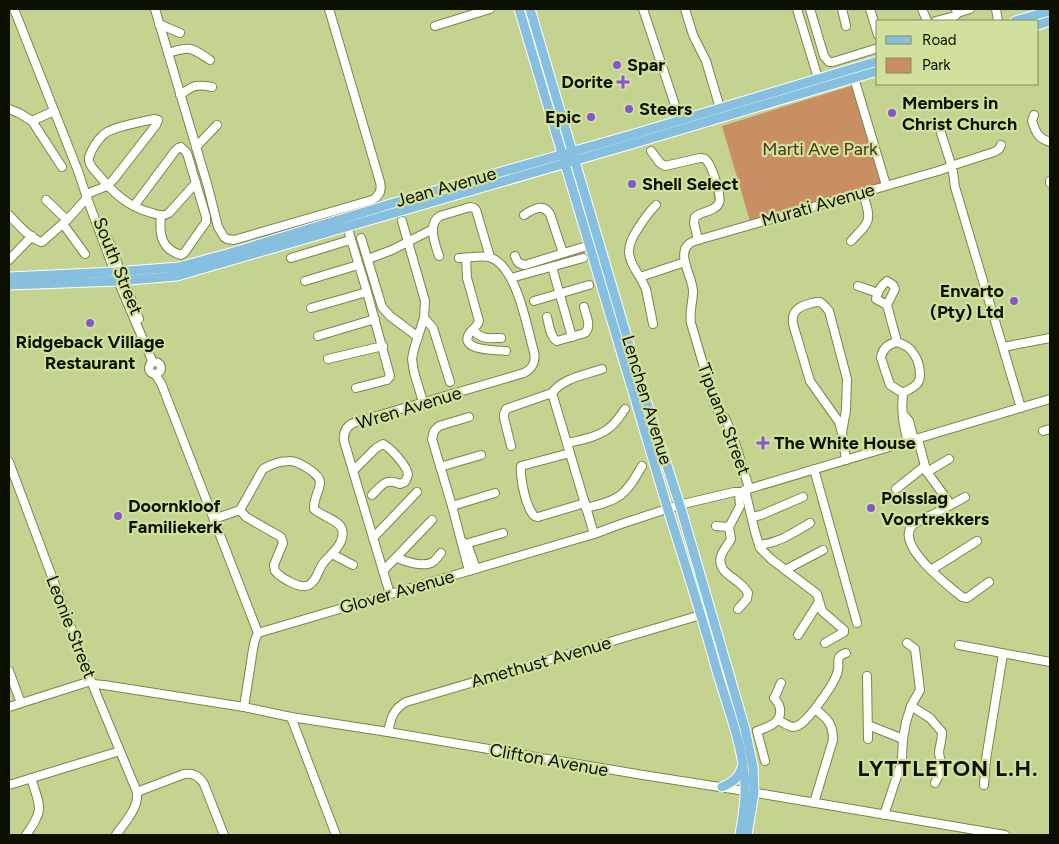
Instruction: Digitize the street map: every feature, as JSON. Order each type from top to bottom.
[{"type":"main road","name":"Lenchen Avenue","points":[[519,9],[563,153],[571,162],[680,507],[711,612],[754,767],[750,792]]},
{"type":"main road","name":"Lenchen Avenue","points":[[530,9],[572,151],[571,162],[590,245],[701,615],[737,739],[750,792]]},
{"type":"main road","points":[[1018,20],[1050,11]]},
{"type":"main road","name":"Jean Avenue","points":[[9,285],[122,281],[177,276],[481,177],[876,62]]},
{"type":"main road","name":"Jean Avenue","points":[[9,277],[180,267],[228,258],[571,162],[876,72]]},
{"type":"main road","points":[[649,129],[654,133],[668,133]]},
{"type":"main road","points":[[481,177],[486,182],[502,177],[510,179]]},
{"type":"main road","points":[[722,787],[733,782],[743,765]]},
{"type":"main road","points":[[740,835],[744,809],[750,792]]},
{"type":"main road","points":[[747,835],[750,792]]},
{"type":"street","name":"South Street","points":[[14,9],[154,363],[149,369],[151,372],[158,373],[214,519]]},
{"type":"street","points":[[155,9],[220,231],[224,237],[230,240],[372,200],[379,195],[381,190],[380,182],[329,9]]},
{"type":"street","points":[[435,26],[490,9]]},
{"type":"street","points":[[643,9],[680,120]]},
{"type":"street","points":[[685,9],[706,61],[720,108]]},
{"type":"street","points":[[797,9],[818,78]]},
{"type":"street","points":[[810,9],[824,56],[829,62],[876,49]]},
{"type":"street","points":[[842,9],[846,26]]},
{"type":"street","points":[[870,9],[876,28]]},
{"type":"street","points":[[944,20],[957,15],[956,11],[970,9]]},
{"type":"street","points":[[159,24],[180,33]]},
{"type":"street","points":[[168,53],[190,48],[210,60]]},
{"type":"street","points":[[854,78],[886,185]]},
{"type":"street","points":[[180,95],[194,86],[212,87]]},
{"type":"street","points":[[9,109],[32,121],[62,167]]},
{"type":"street","points":[[32,121],[54,111]]},
{"type":"street","points":[[1034,115],[1032,122],[1039,136],[1042,140],[1050,142]]},
{"type":"street","points":[[9,214],[32,236],[42,242],[65,222],[88,195],[107,186],[114,179],[156,125],[157,119],[153,119],[106,133],[91,152],[89,160],[92,167],[107,186],[118,196],[143,211],[161,216],[170,213],[196,183]]},
{"type":"street","points":[[196,147],[217,125]]},
{"type":"street","points":[[941,133],[1021,408]]},
{"type":"street","name":"Murati Avenue","points":[[698,240],[951,167],[994,152],[999,149],[1001,144]]},
{"type":"street","points":[[134,206],[180,147],[186,151],[207,220],[181,255],[177,254],[163,242],[160,229],[161,216]]},
{"type":"street","points":[[640,277],[685,262],[686,246],[698,240],[694,223],[695,217],[699,213],[716,207],[720,200],[712,169],[704,158],[665,166],[660,163],[651,151]]},
{"type":"street","points":[[851,241],[860,232],[868,219],[869,214],[863,193]]},
{"type":"street","points":[[46,200],[65,222],[85,254]]},
{"type":"street","points":[[653,324],[645,286],[631,264],[628,249],[632,237],[646,216],[656,206]]},
{"type":"street","points":[[439,256],[433,234],[434,222],[437,217],[472,207],[476,210],[490,257],[462,258],[479,322],[468,339],[469,344],[480,348],[506,350]]},
{"type":"street","points":[[524,215],[532,209],[544,208],[548,210],[563,253]]},
{"type":"street","points":[[402,221],[424,297],[424,318],[412,354],[414,372],[423,402]]},
{"type":"street","points":[[347,226],[390,375],[390,378],[387,380],[356,388]]},
{"type":"street","points":[[368,259],[388,252],[433,229]]},
{"type":"street","points":[[9,260],[32,236]]},
{"type":"street","points":[[361,238],[382,307],[390,316],[418,337]]},
{"type":"street","points":[[291,258],[350,240]]},
{"type":"street","points":[[515,256],[521,265],[525,265],[590,245]]},
{"type":"street","name":"Wren Avenue","points":[[390,594],[344,441],[344,432],[348,426],[356,422],[515,376],[532,367],[535,360],[534,352],[517,290],[503,265],[490,257]]},
{"type":"street","points":[[511,278],[583,258]]},
{"type":"street","name":"Tipuana Street","points":[[685,262],[693,292],[690,323],[714,405],[727,421],[733,436],[743,491],[759,545]]},
{"type":"street","points":[[304,281],[358,265]]},
{"type":"street","points":[[552,267],[572,337]]},
{"type":"street","points":[[887,305],[877,300],[876,297],[887,282],[894,286],[895,292],[887,305],[897,342]]},
{"type":"street","points":[[534,302],[589,285]]},
{"type":"street","points":[[858,286],[878,294]]},
{"type":"street","points":[[311,308],[367,292]]},
{"type":"street","points":[[842,433],[846,410],[847,379],[826,307],[821,302],[806,304],[794,313],[792,324],[810,381],[837,419],[842,433],[846,460]]},
{"type":"street","points":[[547,318],[555,340],[572,337],[585,333],[588,330],[589,325],[584,307]]},
{"type":"street","points":[[424,318],[434,328],[450,382]]},
{"type":"street","points":[[318,336],[375,319]]},
{"type":"street","points":[[473,330],[483,338],[501,338]]},
{"type":"street","points":[[1003,347],[1050,338]]},
{"type":"street","points":[[897,342],[902,343],[913,352],[920,371],[918,384],[903,393],[890,385],[881,358],[887,347],[897,342]]},
{"type":"street","points":[[328,359],[383,346]]},
{"type":"street","points":[[510,446],[504,418],[506,409],[552,393],[559,385],[566,381],[602,369]]},
{"type":"street","points":[[552,393],[594,534]]},
{"type":"street","points":[[903,393],[901,408],[909,421],[914,440],[926,469],[951,505]]},
{"type":"street","name":"Glover Avenue","points":[[258,633],[607,530],[638,523],[669,510],[743,491],[1050,399]]},
{"type":"street","points":[[567,444],[605,431],[615,423],[625,409]]},
{"type":"street","points":[[469,417],[439,426],[434,431],[432,439],[473,570]]},
{"type":"street","points":[[353,471],[376,448],[383,444],[389,448],[407,469],[408,475],[405,482],[400,484],[388,481],[372,495]]},
{"type":"street","points":[[570,452],[521,466],[521,475],[528,505],[535,517],[586,505],[613,501],[636,478],[642,466]]},
{"type":"street","points":[[440,467],[481,455]]},
{"type":"street","points":[[896,489],[926,469],[949,458]]},
{"type":"street","points":[[240,510],[246,517],[281,537],[283,543],[274,564],[275,571],[296,585],[303,587],[310,585],[324,562],[341,541],[342,530],[339,525],[314,509],[319,485],[319,479],[315,473],[295,462],[286,461],[263,469],[240,510],[236,513],[214,519],[258,633],[253,650],[244,707]]},
{"type":"street","name":"Leonie Street","points":[[9,462],[92,683],[137,792]]},
{"type":"street","points":[[814,469],[857,623]]},
{"type":"street","points":[[738,608],[747,599],[748,593],[742,584],[725,572],[721,563],[722,555],[731,539],[729,527],[740,506],[743,491]]},
{"type":"street","points":[[373,538],[417,492]]},
{"type":"street","points":[[452,506],[495,493]]},
{"type":"street","points":[[752,517],[803,497]]},
{"type":"street","points":[[965,497],[918,522],[911,529],[909,538],[922,561],[964,598],[968,598],[989,582]]},
{"type":"street","points":[[383,571],[432,520]]},
{"type":"street","points":[[759,545],[781,540],[810,523]]},
{"type":"street","points":[[716,526],[729,527]]},
{"type":"street","points":[[463,543],[503,533]]},
{"type":"street","points":[[931,570],[977,541]]},
{"type":"street","points":[[759,545],[766,554],[817,594],[822,611],[845,631],[824,642]]},
{"type":"street","points":[[785,570],[823,550]]},
{"type":"street","points":[[396,558],[425,564],[433,562],[441,552]]},
{"type":"street","points":[[332,554],[353,565]]},
{"type":"street","points":[[798,635],[819,602]]},
{"type":"street","name":"Amethust Avenue","points":[[388,732],[394,712],[400,705],[406,702],[711,612]]},
{"type":"street","points":[[884,815],[900,767],[903,739],[911,706],[920,686],[914,649],[907,643]]},
{"type":"street","points":[[959,645],[1050,662]]},
{"type":"street","points":[[778,720],[789,726],[797,726],[808,717],[815,710],[834,681],[839,668],[839,657],[846,653]]},
{"type":"street","points":[[984,785],[986,759],[1003,654]]},
{"type":"street","points":[[9,671],[21,703]]},
{"type":"street","points":[[867,676],[868,739]]},
{"type":"street","points":[[9,707],[92,683]]},
{"type":"street","name":"Clifton Avenue","points":[[92,683],[722,787],[977,833],[1005,835]]},
{"type":"street","points":[[765,761],[757,731],[774,724],[778,720],[781,711],[778,702],[774,698],[782,683]]},
{"type":"street","points":[[100,701],[102,693],[110,686]]},
{"type":"street","points":[[911,706],[930,718],[942,732],[939,754],[941,770],[934,783]]},
{"type":"street","points":[[814,803],[833,740],[831,724],[815,710]]},
{"type":"street","points":[[291,717],[336,835]]},
{"type":"street","points":[[868,725],[903,739]]},
{"type":"street","points":[[9,785],[120,751]]},
{"type":"street","points":[[116,835],[135,806],[137,792],[184,774],[190,774],[200,778],[204,784],[224,835]]},
{"type":"street","points":[[26,835],[36,820],[40,809],[31,778]]},
{"type":"green space","name":"Marti Ave Park","points":[[854,85],[883,183],[750,221],[722,126]]},
{"type":"place","name":"Spar","points":[[617,65]]},
{"type":"place","name":"Dorite","points":[[623,82]]},
{"type":"place","name":"Steers","points":[[629,109]]},
{"type":"place","name":"Members in Christ Church","points":[[892,113]]},
{"type":"place","name":"Epic","points":[[591,117]]},
{"type":"place","name":"Shell Select","points":[[632,184]]},
{"type":"place","name":"Envarto (Pty) Ltd","points":[[1014,301]]},
{"type":"place","name":"Ridgeback Village Restaurant","points":[[90,323]]},
{"type":"place","name":"The White House","points":[[763,443]]},
{"type":"place","name":"Polsslag Voortrekkers","points":[[871,508]]},
{"type":"place","name":"Doornkloof Familiekerk","points":[[118,516]]},
{"type":"district","name":"LYTTLETON L.H.","points":[[948,768]]}]
